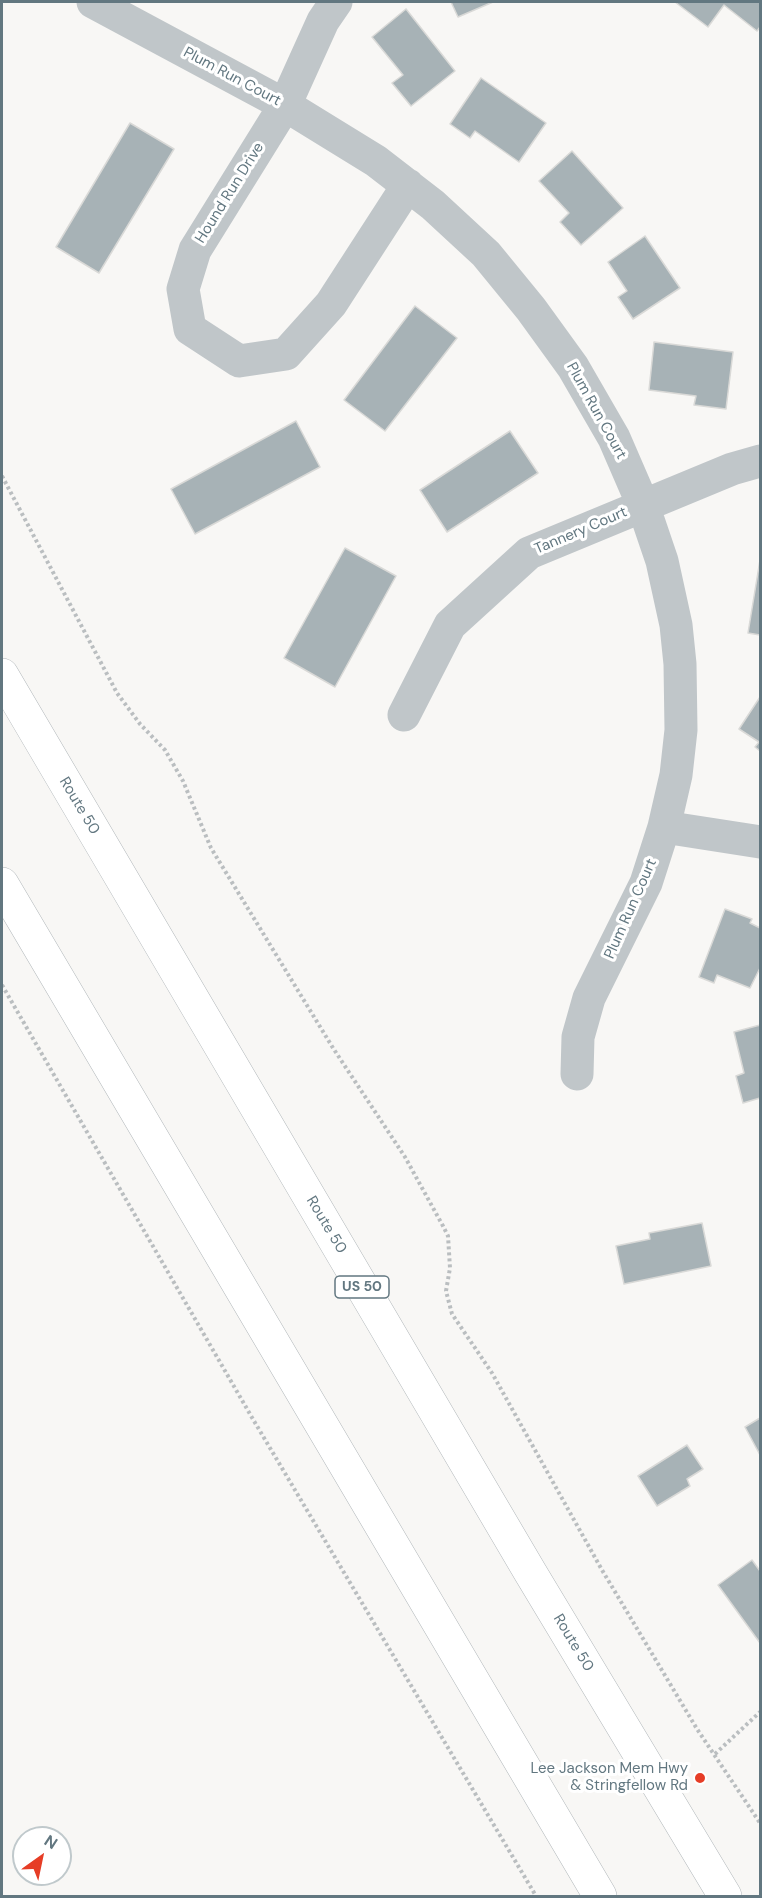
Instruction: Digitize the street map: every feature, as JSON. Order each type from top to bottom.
[{"type":"highway","name":"Route 50","points":[[2,675],[530,1572],[725,1896]]},
{"type":"highway","points":[[2,884],[600,1896]]},
{"type":"street","name":"Plum Run Court","points":[[93,2],[285,105],[376,161],[433,205],[486,254],[531,309],[573,367],[614,438],[643,505],[662,561],[676,625],[680,664],[681,729],[676,775],[664,828],[646,883],[589,998],[578,1037],[577,1074]]},
{"type":"street","name":"Hound Run Drive","points":[[336,2],[323,21],[285,105],[195,250],[183,289],[190,329],[239,361],[286,354],[331,304],[408,185]]},
{"type":"street","name":"Tannery Court","points":[[404,715],[450,625],[530,553],[732,468],[760,461]]},
{"type":"street","points":[[664,828],[760,842]]},
{"type":"path","points":[[2,476],[117,693],[140,724],[165,750],[183,781],[211,848],[333,1048],[405,1157],[448,1236],[450,1268],[446,1291],[452,1314],[492,1373],[602,1570],[760,1823]]},
{"type":"path","points":[[2,985],[248,1411],[536,1896]]},
{"type":"path","points":[[715,1754],[760,1712]]},
{"type":"building","points":[[451,2],[493,2],[458,17]]},
{"type":"building","points":[[675,2],[760,2],[760,27],[757,31],[724,5],[708,27]]},
{"type":"building","points":[[406,9],[455,71],[411,106],[392,83],[403,75],[372,37]]},
{"type":"building","points":[[481,78],[546,123],[519,162],[475,131],[470,138],[450,124]]},
{"type":"building","points":[[130,123],[174,149],[99,273],[56,247]]},
{"type":"building","points":[[572,151],[623,208],[581,245],[560,222],[569,213],[539,181]]},
{"type":"building","points":[[645,236],[680,288],[633,319],[618,297],[627,291],[608,262]]},
{"type":"building","points":[[415,306],[457,338],[385,431],[344,400]]},
{"type":"building","points":[[654,342],[733,352],[726,409],[694,405],[696,396],[649,390]]},
{"type":"building","points":[[296,421],[320,467],[195,534],[171,489]]},
{"type":"building","points":[[510,431],[538,473],[447,532],[420,490]]},
{"type":"building","points":[[345,548],[396,576],[335,687],[284,658]]},
{"type":"building","points":[[760,560],[760,635],[748,633]]},
{"type":"building","points":[[760,697],[760,751],[755,747],[759,742],[739,729]]},
{"type":"building","points":[[725,909],[752,919],[750,923],[760,928],[760,968],[750,988],[717,975],[714,983],[699,977]]},
{"type":"building","points":[[760,1025],[760,1098],[743,1103],[736,1076],[744,1073],[734,1032]]},
{"type":"building","points":[[702,1223],[711,1266],[624,1284],[616,1246],[650,1239],[649,1233]]},
{"type":"building","points":[[760,1418],[760,1455],[745,1427]]},
{"type":"building","points":[[687,1445],[703,1469],[687,1479],[690,1486],[657,1506],[638,1476]]},
{"type":"building","points":[[752,1560],[760,1571],[760,1643],[718,1585]]},
{"type":"place","name":"Lee Jackson Mem Hwy & Stringfellow Rd","points":[[700,1778]]}]
